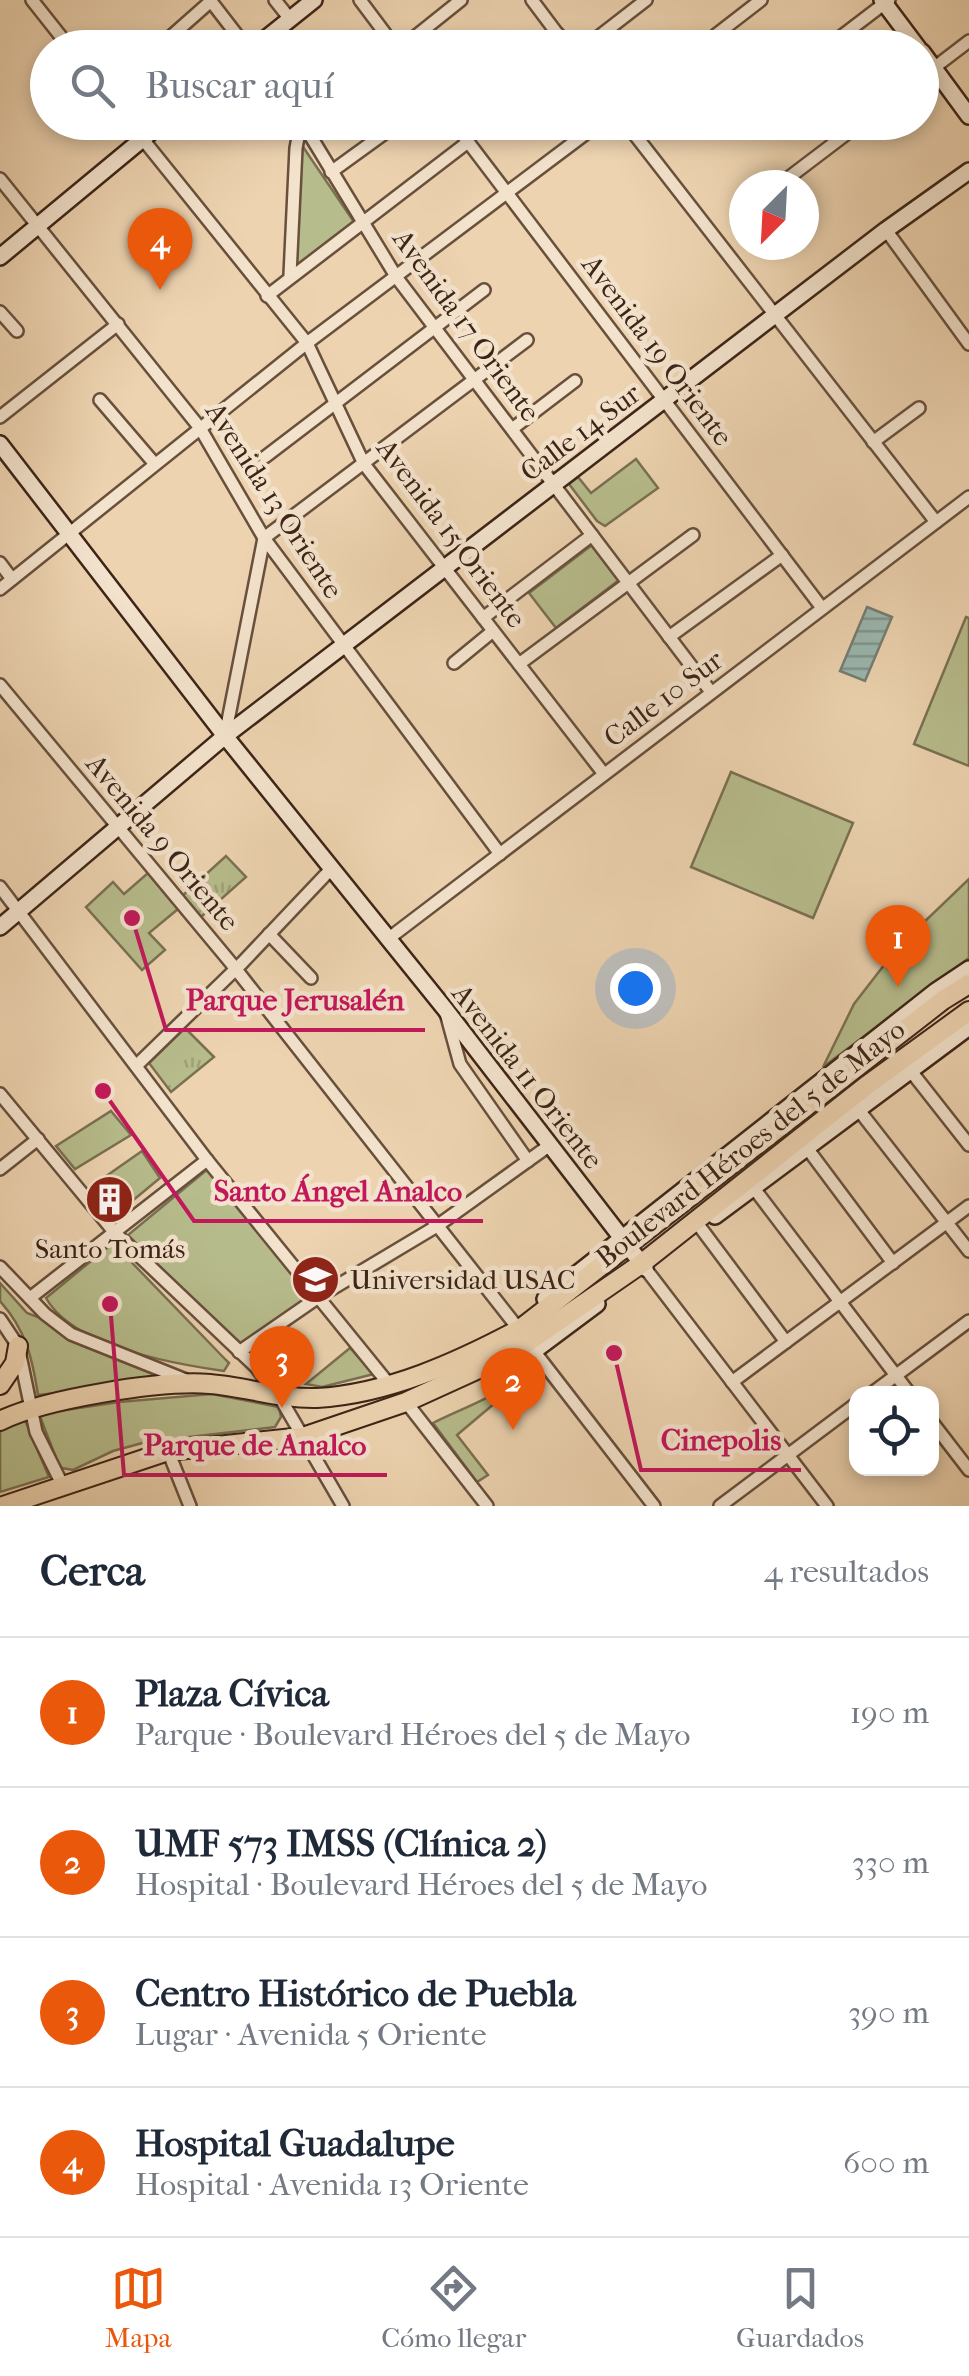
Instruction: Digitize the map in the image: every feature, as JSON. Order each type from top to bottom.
[{"type":"main road","name":"Boulevard Héroes del 5 de Mayo","points":[[0,1422],[31,1408],[194,1383],[316,1398],[388,1384],[524,1337],[624,1241],[940,996],[969,984]]},
{"type":"main road","name":"Boulevard Héroes del 5 de Mayo","points":[[3,1506],[168,1452],[303,1437],[406,1402],[643,1266],[866,1086],[966,1023]]},
{"type":"main road","points":[[858,1109],[866,1086]]},
{"type":"main road","points":[[0,1385],[15,1364],[18,1346]]},
{"type":"street","points":[[32,0],[56,30]]},
{"type":"street","points":[[275,0],[290,19]]},
{"type":"street","points":[[275,30],[314,0]]},
{"type":"street","points":[[360,0],[384,30]]},
{"type":"street","points":[[422,30],[462,0]]},
{"type":"street","points":[[532,0],[555,30]]},
{"type":"street","points":[[607,30],[646,0]]},
{"type":"street","points":[[722,30],[761,0]]},
{"type":"street","points":[[178,30],[210,1],[235,30]]},
{"type":"street","points":[[849,30],[885,1],[906,30]]},
{"type":"street","points":[[939,64],[969,41]]},
{"type":"street","points":[[939,84],[969,116]]},
{"type":"street","points":[[0,257],[143,140]]},
{"type":"street","name":"Avenida 15 Oriente","points":[[143,140],[306,343],[364,464],[604,774]]},
{"type":"street","points":[[290,275],[298,140]]},
{"type":"street","name":"Avenida 17 Oriente","points":[[312,140],[396,278],[711,692]]},
{"type":"street","points":[[331,172],[375,140]]},
{"type":"street","points":[[0,589],[306,343],[577,140]]},
{"type":"street","points":[[639,140],[936,522]]},
{"type":"street","points":[[799,170],[838,140]]},
{"type":"street","points":[[268,296],[290,275],[468,142]]},
{"type":"street","name":"Avenida 19 Oriente","points":[[468,142],[822,608]]},
{"type":"street","name":"Calle 14 Sur","points":[[0,927],[225,736],[774,314],[969,171]]},
{"type":"street","name":"Avenida 13 Oriente","points":[[0,178],[200,428],[264,538],[500,854]]},
{"type":"street","points":[[886,230],[969,344]]},
{"type":"street","points":[[265,457],[484,290]]},
{"type":"street","points":[[0,312],[17,331]]},
{"type":"street","points":[[0,417],[118,324]]},
{"type":"street","points":[[225,736],[264,538],[527,340]]},
{"type":"street","points":[[512,429],[575,381]]},
{"type":"street","points":[[100,400],[154,464]]},
{"type":"street","points":[[873,442],[920,408]]},
{"type":"street","name":"Avenida 11 Oriente","points":[[0,444],[225,736],[445,1009],[827,1506]]},
{"type":"street","name":"Calle 10 Sur","points":[[388,939],[969,497]]},
{"type":"street","points":[[519,664],[693,535]]},
{"type":"street","points":[[483,618],[592,536]]},
{"type":"street","points":[[669,637],[782,555]]},
{"type":"street","points":[[0,563],[12,578]]},
{"type":"street","points":[[454,663],[493,631]]},
{"type":"street","name":"Avenida 9 Oriente","points":[[0,685],[236,969],[654,1506]]},
{"type":"street","points":[[137,1065],[331,869]]},
{"type":"street","points":[[0,887],[208,1160],[388,1384]]},
{"type":"street","points":[[269,934],[312,978]]},
{"type":"street","name":"Boulevard Héroes del 5 de Mayo","points":[[940,996],[969,969]]},
{"type":"street","points":[[940,996],[966,1023]]},
{"type":"street","points":[[445,1009],[460,1064],[528,1161]]},
{"type":"street","name":"Boulevard Héroes del 5 de Mayo","points":[[643,1266],[807,1148],[966,1023]]},
{"type":"street","points":[[910,1070],[969,1145]]},
{"type":"street","points":[[0,1094],[115,1232],[277,1394],[343,1506]]},
{"type":"street","points":[[858,1109],[969,1251]]},
{"type":"street","points":[[0,1169],[38,1139]]},
{"type":"street","points":[[239,1352],[320,1296],[438,1226],[550,1145]]},
{"type":"street","points":[[807,1148],[893,1263]]},
{"type":"street","points":[[30,1298],[208,1160]]},
{"type":"street","points":[[753,1188],[904,1386]]},
{"type":"street","points":[[732,1382],[969,1206]]},
{"type":"street","points":[[700,1228],[786,1342]]},
{"type":"street","points":[[0,1267],[58,1325],[86,1342],[194,1383]]},
{"type":"street","points":[[0,1319],[18,1346],[39,1440],[62,1484]]},
{"type":"street","points":[[882,1386],[969,1321]]},
{"type":"street","points":[[406,1402],[487,1506]]},
{"type":"street","points":[[720,1506],[849,1409]]},
{"type":"street","points":[[939,1431],[969,1470]]},
{"type":"street","points":[[168,1452],[190,1506]]},
{"type":"green space","points":[[299,141],[354,222],[296,269]]},
{"type":"green space","points":[[636,459],[658,488],[605,526],[569,484],[578,477],[591,493]]},
{"type":"green space","points":[[592,545],[619,580],[556,628],[529,593]]},
{"type":"green space","points":[[966,617],[969,618],[969,766],[914,744]]},
{"type":"green space","points":[[731,772],[853,823],[813,918],[691,867]]},
{"type":"green space","points":[[226,856],[246,877],[201,917],[182,896]]},
{"type":"green space","points":[[148,873],[178,909],[149,933],[165,950],[142,970],[86,907],[113,882],[124,894]]},
{"type":"green space","points":[[969,879],[969,958],[823,1067],[854,1004],[898,947]]},
{"type":"green space","points":[[185,1028],[214,1057],[171,1092],[149,1063]]},
{"type":"green space","points":[[111,1111],[131,1135],[75,1169],[56,1146]]},
{"type":"green space","points":[[142,1151],[160,1178],[125,1207],[102,1179]]},
{"type":"green space","points":[[209,1168],[314,1295],[238,1347],[128,1235]]},
{"type":"green space","points":[[113,1243],[229,1363],[224,1371],[126,1350],[78,1329],[59,1315],[46,1298]]},
{"type":"green space","points":[[0,1283],[27,1313],[48,1321],[86,1347],[177,1380],[38,1395],[27,1345],[0,1301]]},
{"type":"green space","points":[[350,1348],[374,1374],[322,1387],[306,1384]]},
{"type":"green space","points":[[517,1379],[529,1394],[514,1407],[507,1400],[495,1403],[457,1435],[488,1475],[477,1482],[433,1423]]},
{"type":"green space","points":[[212,1394],[279,1407],[281,1417],[275,1427],[146,1442],[113,1451],[73,1470],[58,1463],[39,1414],[119,1402]]},
{"type":"green space","points":[[24,1418],[49,1477],[0,1492],[0,1430]]},
{"type":"water","points":[[867,607],[892,617],[865,681],[840,671]]},
{"type":"place","name":"Hospital Guadalupe","points":[[160,290]]},
{"type":"place","name":"Parque Jerusalén","points":[[132,918]]},
{"type":"place","name":"Plaza Cívica","points":[[898,987]]},
{"type":"place","name":"Santo Ángel Analco","points":[[103,1091]]},
{"type":"place","name":"Santo Tomás","points":[[110,1200]]},
{"type":"place","name":"Universidad USAC","points":[[315,1279]]},
{"type":"place","name":"Parque de Analco","points":[[110,1304]]},
{"type":"place","name":"Cinepolis","points":[[614,1353]]},
{"type":"place","name":"Centro Histórico de Puebla","points":[[282,1408]]},
{"type":"place","name":"UMF 573 IMSS (Clínica 2)","points":[[513,1430]]}]
